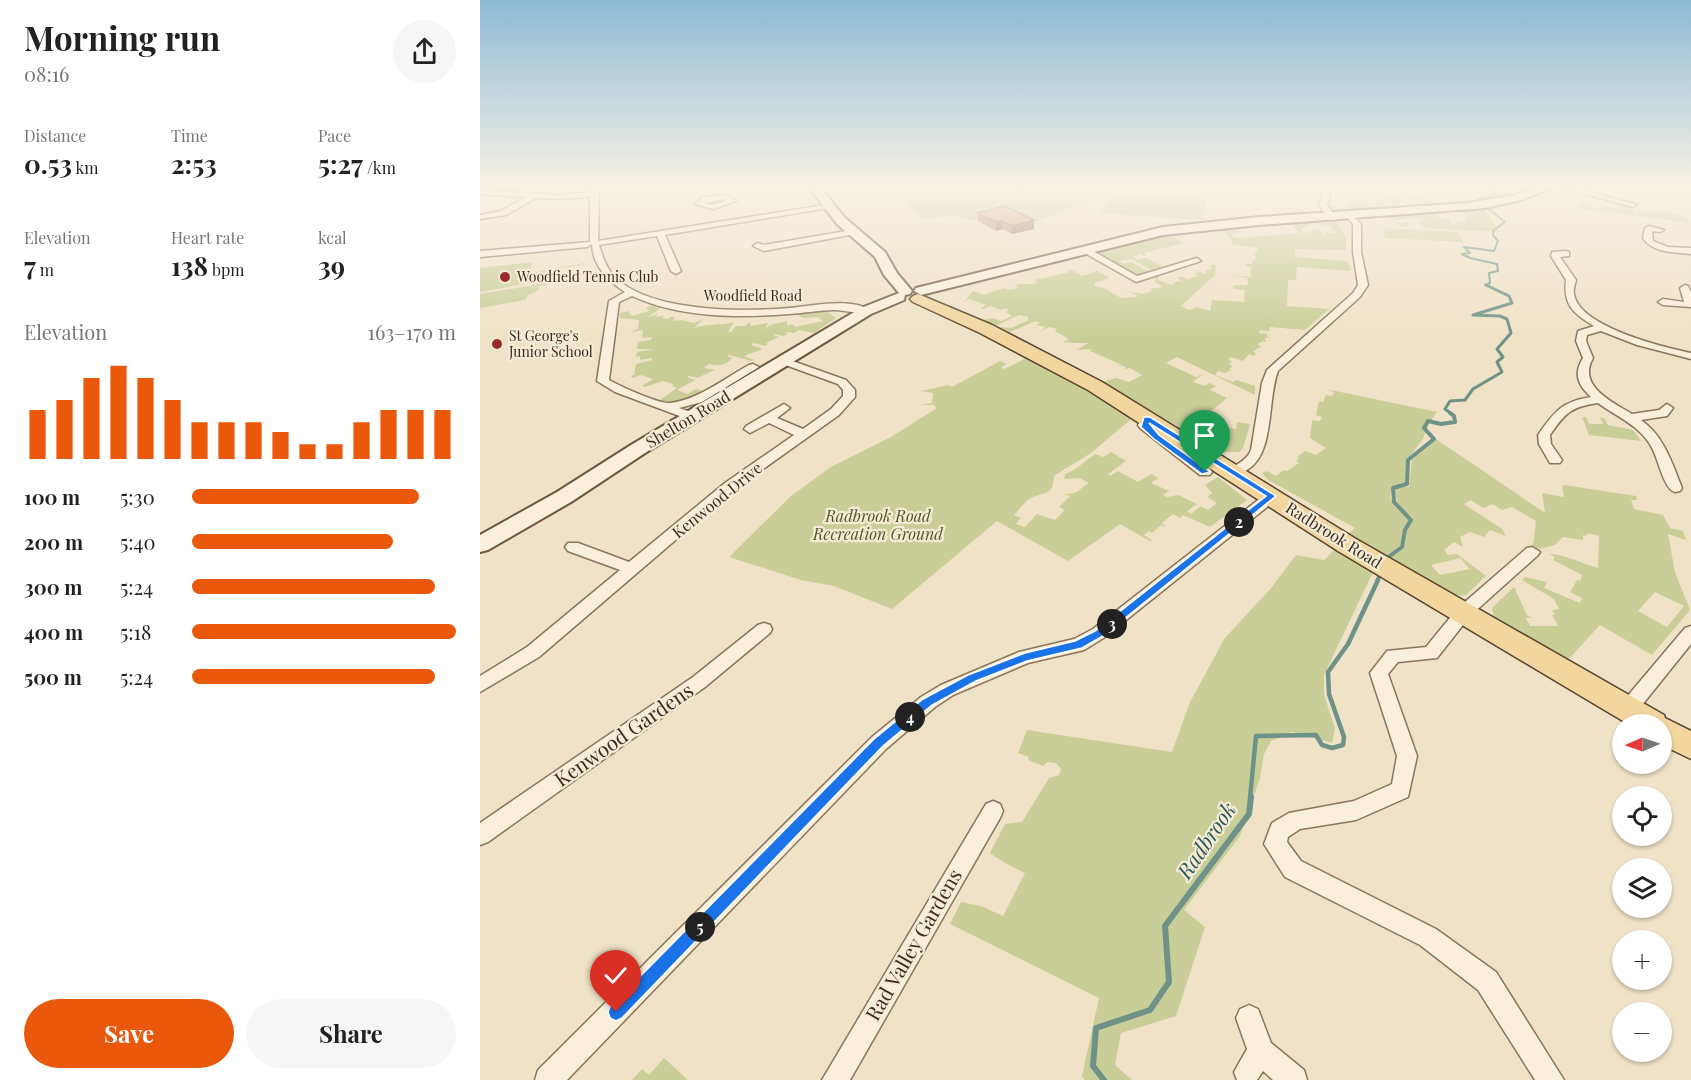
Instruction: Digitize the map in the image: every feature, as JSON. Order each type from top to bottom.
[{"type":"main road","points":[[859,237],[880,255],[891,275],[910,295]]},
{"type":"main road","name":"Shelton Road","points":[[480,545],[866,311],[910,295],[1138,237]]},
{"type":"main road","name":"Radbrook Road","points":[[910,295],[986,329],[1095,386],[1347,544],[1634,714]]},
{"type":"main road","points":[[1672,736],[1691,746]]},
{"type":"street","name":"Woodfield Road","points":[[594,237],[594,244],[607,273],[633,292],[670,305],[711,310],[775,312],[850,306],[866,311]]},
{"type":"street","points":[[480,254],[594,244],[634,237]]},
{"type":"street","points":[[662,237],[676,271]]},
{"type":"street","points":[[762,248],[822,237]]},
{"type":"street","points":[[1235,472],[1252,462],[1258,450],[1268,383],[1273,370],[1357,295],[1363,285],[1357,252],[1357,237]]},
{"type":"street","points":[[1647,237],[1650,243],[1667,249],[1691,251]]},
{"type":"street","points":[[1086,250],[1136,279]]},
{"type":"street","points":[[1566,254],[1550,253],[1571,280],[1569,293],[1574,304],[1583,314],[1602,327],[1641,343],[1691,356]]},
{"type":"street","points":[[1123,283],[1197,261]]},
{"type":"street","points":[[1663,302],[1690,304],[1686,285]]},
{"type":"street","points":[[633,292],[614,296],[603,381],[619,390],[693,417]]},
{"type":"street","points":[[1602,327],[1585,331],[1581,337],[1588,358],[1582,367],[1582,378],[1600,399],[1632,418],[1648,433],[1676,475],[1675,488]]},
{"type":"street","name":"Kenwood Drive","points":[[480,685],[533,652],[730,486],[844,404],[849,397],[849,390],[842,382],[784,361]]},
{"type":"street","points":[[665,408],[698,399],[753,367]]},
{"type":"street","points":[[1555,460],[1545,444],[1544,435],[1560,412],[1575,403],[1600,399]]},
{"type":"street","points":[[750,429],[784,408]]},
{"type":"street","points":[[1632,418],[1668,413]]},
{"type":"street","points":[[768,418],[803,434]]},
{"type":"street","points":[[1147,418],[1144,425],[1156,437],[1205,472]]},
{"type":"street","points":[[548,1080],[879,742],[928,702],[972,678],[1025,657],[1078,645],[1099,633],[1272,496]]},
{"type":"street","points":[[573,547],[632,569]]},
{"type":"street","points":[[1532,552],[1464,612],[1431,653],[1393,656],[1379,673],[1407,756],[1401,790],[1356,810],[1296,820],[1280,830],[1275,844],[1293,870],[1428,937],[1487,981],[1551,1080]]},
{"type":"street","name":"Kenwood Gardens","points":[[480,835],[699,682],[764,629]]},
{"type":"street","points":[[1627,710],[1691,632]]},
{"type":"street","name":"Rad Valley Gardens","points":[[835,1080],[993,811]]},
{"type":"street","points":[[1249,1018],[1254,1062],[1294,1080]]},
{"type":"green space","points":[[1155,237],[1174,237],[1184,243],[1144,253],[1147,255],[1144,256],[1140,254],[1133,256],[1136,260],[1146,258],[1165,268],[1156,272],[1131,259],[1119,261],[1123,264],[1131,262],[1151,273],[1139,276],[1101,255],[1101,252]]},
{"type":"green space","points":[[1229,237],[1346,237],[1346,250],[1295,249],[1295,257],[1348,261],[1351,271],[1297,267],[1296,280],[1288,280],[1287,306],[1329,309],[1305,330],[1270,327],[1269,331],[1260,330],[1259,333],[1267,334],[1267,337],[1271,338],[1265,338],[1266,342],[1262,341],[1258,344],[1262,348],[1259,347],[1253,352],[1256,353],[1254,356],[1249,354],[1243,361],[1231,357],[1228,360],[1232,361],[1229,364],[1233,366],[1229,369],[1231,370],[1225,373],[1218,371],[1215,375],[1233,382],[1236,380],[1255,386],[1255,395],[1177,357],[1166,363],[1196,377],[1203,374],[1193,382],[1205,386],[1209,383],[1216,386],[1210,390],[1227,398],[1210,412],[1208,425],[1236,429],[1237,422],[1250,424],[1243,448],[1239,452],[1220,452],[1103,382],[1116,378],[1129,382],[1142,375],[1130,368],[1124,369],[1126,367],[1120,365],[1116,367],[1120,364],[1090,351],[1093,349],[1077,350],[1088,343],[1063,342],[1069,339],[1055,331],[1057,329],[1050,327],[1040,331],[1046,327],[1036,325],[1040,323],[1036,321],[1010,332],[999,327],[1011,328],[1029,320],[1027,318],[1029,317],[1019,315],[995,326],[983,320],[993,318],[1001,321],[1012,316],[1006,312],[1009,310],[991,306],[983,309],[981,308],[986,305],[969,299],[964,302],[973,291],[984,295],[1003,288],[1011,290],[1018,288],[1015,285],[1038,283],[1035,280],[1070,272],[1068,270],[1070,269],[1082,276],[1097,271],[1110,278],[1095,283],[1094,286],[1104,288],[1121,298],[1136,297],[1138,296],[1129,292],[1144,294],[1152,291],[1150,289],[1163,287],[1155,282],[1154,278],[1157,276],[1159,280],[1171,285],[1177,281],[1184,282],[1177,278],[1181,276],[1187,279],[1197,276],[1196,270],[1203,274],[1207,273],[1205,271],[1213,268],[1209,266],[1214,264],[1216,266],[1215,275],[1181,306],[1189,310],[1197,307],[1210,311],[1212,300],[1244,302],[1245,290],[1233,289],[1234,285],[1248,285],[1247,278],[1230,275],[1251,277],[1251,267],[1246,264],[1252,264],[1252,261],[1255,261],[1256,256],[1253,253],[1256,253],[1258,248],[1233,245]]},
{"type":"green space","points":[[1460,237],[1463,242],[1385,238]]},
{"type":"green space","name":"Woodfield Tennis Club","points":[[532,262],[531,273],[585,264],[558,269],[558,274],[568,273],[480,292],[480,268]]},
{"type":"green space","name":"Woodfield Tennis Club","points":[[592,271],[597,277],[589,279],[587,277],[589,275],[586,275],[573,281],[537,287],[540,290],[528,295],[525,300],[480,308],[480,294],[529,286]]},
{"type":"green space","points":[[652,305],[662,307],[648,317],[658,314],[656,317],[665,316],[662,318],[667,319],[672,316],[675,318],[672,321],[681,320],[694,323],[703,319],[694,328],[734,322],[728,332],[736,326],[745,326],[748,323],[751,323],[750,326],[768,323],[765,329],[770,325],[787,321],[787,326],[792,324],[795,327],[823,321],[818,317],[803,318],[796,314],[826,311],[836,318],[814,333],[799,330],[794,333],[787,332],[785,333],[788,334],[784,336],[775,334],[773,335],[779,337],[766,343],[768,344],[765,346],[754,343],[751,345],[763,349],[744,356],[754,360],[729,355],[727,356],[733,358],[725,363],[709,364],[704,368],[715,370],[697,378],[687,377],[695,380],[677,390],[687,394],[696,389],[704,391],[683,400],[671,402],[660,400],[677,388],[672,386],[674,384],[663,381],[645,387],[642,386],[653,379],[640,375],[634,378],[630,376],[634,375],[636,364],[652,360],[652,358],[640,360],[640,356],[636,357],[637,352],[654,349],[637,349],[638,342],[651,340],[652,337],[642,338],[643,330],[630,332],[638,329],[639,320],[620,318],[620,313],[628,311],[632,316],[649,311],[646,308]]},
{"type":"green space","name":"Radbrook Road Recreation Ground","points":[[1028,357],[1129,415],[1130,420],[1091,453],[1054,476],[1052,488],[1049,491],[1028,500],[1014,515],[1021,518],[1016,524],[1025,527],[1037,514],[1055,520],[1065,510],[1059,507],[1070,496],[1064,494],[1075,493],[1089,483],[1080,478],[1064,479],[1065,474],[1095,454],[1104,457],[1111,452],[1126,461],[1108,474],[1110,476],[1118,471],[1138,482],[1151,474],[1158,478],[1151,483],[1169,491],[1163,495],[1167,497],[1178,495],[1197,504],[1187,511],[1191,514],[1201,506],[1208,510],[1217,503],[1207,497],[1212,493],[1205,485],[1218,477],[1247,500],[1210,527],[1183,515],[1180,518],[1173,514],[1162,523],[1166,527],[1161,525],[1152,533],[1149,531],[1144,535],[1152,540],[1150,541],[1120,524],[1068,561],[997,521],[892,609],[834,586],[801,580],[729,557],[791,496],[831,467],[891,437],[937,408],[933,405],[920,405],[932,403],[933,393],[921,391],[948,385],[952,387],[1000,361],[1007,364],[1001,367],[1005,369]]},
{"type":"green space","points":[[1326,389],[1437,412],[1428,425],[1423,439],[1406,461],[1406,483],[1391,488],[1390,499],[1397,501],[1394,488],[1409,487],[1412,460],[1436,439],[1545,513],[1542,493],[1564,497],[1562,487],[1564,485],[1636,496],[1637,500],[1631,500],[1634,509],[1663,515],[1670,528],[1683,531],[1686,540],[1668,534],[1675,572],[1690,610],[1652,655],[1600,625],[1565,663],[1494,620],[1492,608],[1514,587],[1527,615],[1532,618],[1526,618],[1530,626],[1558,626],[1552,615],[1555,615],[1552,610],[1559,609],[1554,599],[1522,580],[1525,577],[1547,582],[1544,588],[1580,603],[1582,598],[1570,592],[1577,580],[1580,581],[1582,575],[1553,560],[1555,557],[1549,554],[1568,557],[1598,568],[1599,536],[1587,533],[1587,536],[1583,535],[1583,540],[1563,537],[1555,545],[1539,549],[1533,546],[1536,521],[1512,507],[1502,510],[1493,504],[1483,508],[1471,500],[1464,504],[1502,529],[1506,536],[1490,530],[1484,537],[1470,532],[1460,537],[1463,547],[1454,542],[1444,550],[1448,555],[1457,554],[1486,576],[1466,595],[1448,596],[1349,533],[1355,528],[1268,480],[1262,473],[1267,471],[1276,476],[1299,463],[1296,461],[1299,458],[1297,457],[1305,451],[1316,455],[1326,448],[1310,438],[1312,420],[1320,421],[1322,417],[1316,415],[1319,401],[1323,402],[1326,395],[1332,396],[1334,392]],"holes":[[[1460,558],[1470,569],[1440,575],[1431,565]],[[1655,592],[1684,606],[1667,627],[1638,611]]]},
{"type":"green space","points":[[1582,417],[1586,417],[1589,424],[1603,424],[1600,417],[1605,419],[1608,425],[1633,430],[1641,441],[1589,435]]},
{"type":"green space","points":[[1337,547],[1373,572],[1324,675],[1324,694],[1335,729],[1332,743],[1292,732],[1271,741],[1264,754],[1260,778],[1240,836],[1184,910],[1205,927],[1176,1016],[1121,1033],[1115,1065],[1132,1080],[1085,1080],[1082,1076],[1099,998],[950,924],[961,902],[981,906],[1003,916],[1025,873],[990,853],[1005,824],[1022,822],[1049,778],[1059,775],[1061,769],[1056,763],[1048,762],[1043,766],[1018,753],[1027,730],[1172,752],[1190,702],[1225,638],[1272,587],[1296,555],[1324,560]]},
{"type":"green space","points":[[664,1058],[688,1080],[632,1080],[642,1069],[649,1075]]},
{"type":"waterway","name":"Radbrook","points":[[1487,286],[1485,285],[1490,283],[1489,273],[1498,271],[1497,264],[1462,254],[1470,253],[1464,247],[1494,251],[1498,241],[1495,237]]},
{"type":"waterway","name":"Radbrook","points":[[1452,414],[1445,409],[1450,401],[1465,400],[1473,389],[1502,372],[1497,362],[1503,357],[1497,349],[1511,333],[1507,319],[1500,316],[1473,315],[1512,303],[1509,296],[1486,285]]},
{"type":"waterway","name":"Radbrook","points":[[1387,558],[1402,547],[1405,530],[1411,520],[1394,502],[1393,488],[1407,484],[1408,460],[1434,439],[1424,428],[1428,421],[1441,424],[1455,422],[1454,416],[1450,413]]},
{"type":"waterway","name":"Radbrook","points":[[1377,581],[1381,573]]},
{"type":"waterway","name":"Radbrook","points":[[1250,798],[1256,736],[1316,735],[1322,745],[1332,748],[1343,745],[1344,737],[1329,694],[1328,672],[1348,644],[1378,580]]},
{"type":"waterway","name":"Radbrook","points":[[1104,1080],[1093,1066],[1096,1028],[1150,1010],[1169,982],[1165,926],[1249,814],[1251,797]]},
{"type":"place","name":"Woodfield Tennis Club","points":[[505,277]]},
{"type":"place","name":"St George's Junior School","points":[[497,344]]},
{"type":"route","points":[[616,1012],[879,742],[928,702],[972,678],[1025,657],[1078,645],[1099,633],[1272,496],[1147,418],[1144,425],[1156,437],[1205,472]]}]
